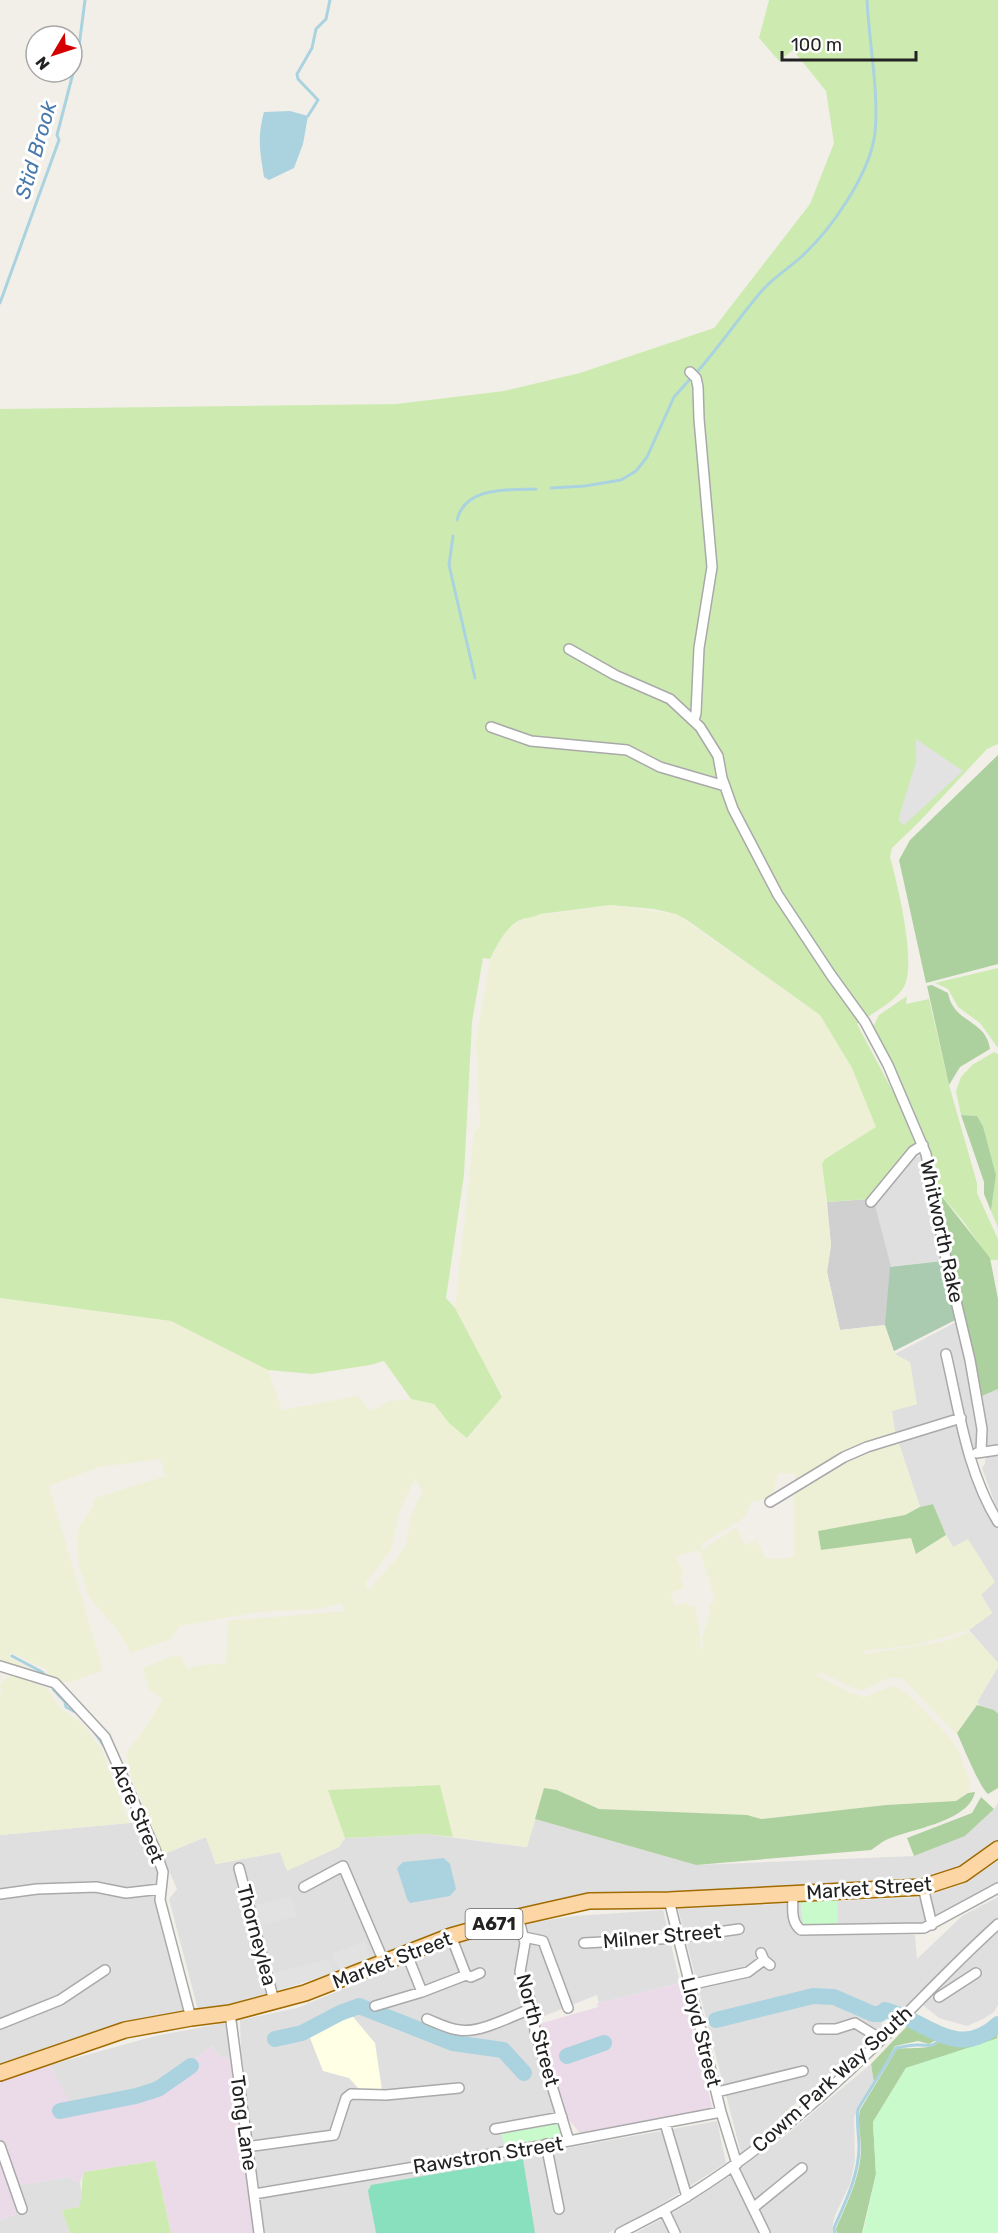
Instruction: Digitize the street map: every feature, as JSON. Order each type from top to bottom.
[{"type":"main road","name":"Market Street","points":[[0,2073],[125,2030],[230,2013],[274,2001],[349,1977],[406,1952],[451,1936],[518,1917],[589,1901],[669,1900],[923,1887],[963,1874],[998,1849]]},
{"type":"street","points":[[690,372],[696,378],[698,387],[712,567],[701,630],[694,720]]},
{"type":"street","name":"Whitworth Rake","points":[[569,649],[615,675],[670,699],[694,720],[718,756],[733,809],[778,895],[865,1022],[888,1065],[923,1145],[970,1360],[982,1429],[981,1450]]},
{"type":"street","points":[[491,727],[531,741],[627,750],[660,767],[725,786]]},
{"type":"street","points":[[871,1202],[913,1151],[923,1145]]},
{"type":"street","points":[[946,1354],[970,1456],[998,1522]]},
{"type":"street","points":[[770,1502],[844,1457],[867,1447],[961,1418]]},
{"type":"street","points":[[970,1456],[981,1450],[998,1450]]},
{"type":"street","name":"Acre Street","points":[[0,1666],[55,1683],[105,1737],[163,1872],[160,1900],[191,2018]]},
{"type":"street","points":[[304,1887],[343,1866],[384,1962]]},
{"type":"street","name":"Thorneylea","points":[[239,1869],[274,2001]]},
{"type":"street","points":[[0,1894],[37,1889],[96,1887],[126,1893],[161,1889]]},
{"type":"street","points":[[923,1887],[932,1925]]},
{"type":"street","points":[[793,1894],[794,1920],[797,1928],[801,1930],[913,1929],[932,1925],[998,1888]]},
{"type":"street","name":"Lloyd Street","points":[[669,1900],[735,2165],[765,2233]]},
{"type":"street","name":"North Street","points":[[518,1917],[525,1948],[520,1972],[533,2008],[535,2031],[569,2141]]},
{"type":"street","name":"Cowm Park Way South","points":[[620,2233],[687,2197],[735,2165],[798,2116],[881,2039],[949,1969],[998,1924]]},
{"type":"street","name":"Milner Street","points":[[584,1943],[677,1938],[739,1929]]},
{"type":"street","points":[[451,1936],[466,1975]]},
{"type":"street","points":[[524,1937],[543,1941],[568,2008]]},
{"type":"street","points":[[406,1952],[422,1992]]},
{"type":"street","points":[[689,1985],[748,1972],[765,1959]]},
{"type":"street","points":[[949,1969],[958,1984]]},
{"type":"street","points":[[0,2024],[60,2000],[105,1970]]},
{"type":"street","points":[[375,2006],[422,1992],[466,1975],[471,1977],[480,1973]]},
{"type":"street","points":[[939,1997],[976,1973]]},
{"type":"street","points":[[427,2019],[453,2029],[466,2031],[533,2008]]},
{"type":"street","name":"Tong Lane","points":[[230,2013],[259,2233]]},
{"type":"street","points":[[818,2029],[836,2029],[855,2023],[881,2039]]},
{"type":"street","points":[[717,2092],[803,2072]]},
{"type":"street","points":[[246,2147],[334,2135],[346,2098],[351,2094],[386,2096],[454,2089],[448,2078]]},
{"type":"street","name":"Rawstron Street","points":[[254,2194],[569,2141],[721,2112]]},
{"type":"street","points":[[495,2129],[562,2117]]},
{"type":"street","points":[[665,2123],[687,2197]]},
{"type":"street","points":[[546,2144],[559,2209]]},
{"type":"street","points":[[0,2146],[22,2209]]},
{"type":"street","points":[[753,2208],[802,2168]]},
{"type":"street","points":[[664,2210],[675,2233]]},
{"type":"shaded area","points":[[916,739],[963,771],[904,825],[899,821],[899,817],[916,762]]},
{"type":"shaded area","points":[[610,905],[676,914],[820,1015],[852,1068],[876,1127],[825,1159],[822,1164],[831,1245],[827,1272],[840,1330],[885,1325],[895,1354],[910,1362],[917,1404],[892,1411],[895,1432],[839,1454],[795,1480],[795,1474],[778,1473],[772,1497],[751,1502],[746,1515],[741,1520],[701,1544],[702,1549],[705,1548],[737,1527],[744,1545],[757,1540],[765,1558],[783,1559],[794,1556],[794,1491],[849,1460],[898,1441],[920,1507],[905,1515],[819,1531],[821,1550],[911,1538],[916,1554],[946,1535],[953,1547],[968,1539],[995,1582],[981,1595],[992,1613],[969,1630],[915,1645],[864,1651],[864,1654],[943,1642],[970,1632],[998,1663],[998,1667],[977,1705],[956,1734],[902,1678],[889,1678],[862,1690],[823,1673],[817,1673],[817,1676],[851,1693],[860,1695],[862,1698],[892,1686],[901,1689],[950,1738],[959,1751],[971,1786],[968,1793],[956,1801],[886,1805],[761,1819],[746,1815],[599,1809],[557,1790],[545,1788],[527,1847],[453,1837],[440,1785],[329,1790],[345,1838],[339,1847],[287,1871],[280,1852],[216,1864],[206,1837],[162,1855],[138,1804],[143,1802],[133,1784],[126,1753],[163,1699],[149,1689],[143,1668],[173,1656],[182,1657],[187,1670],[196,1666],[226,1663],[228,1621],[345,1611],[341,1603],[319,1609],[257,1612],[180,1626],[171,1639],[131,1653],[118,1631],[89,1597],[79,1566],[77,1541],[79,1525],[92,1509],[95,1498],[166,1476],[160,1459],[99,1467],[49,1486],[103,1670],[71,1682],[57,1682],[51,1680],[46,1669],[10,1652],[10,1658],[42,1675],[0,1664],[0,1298],[171,1321],[268,1370],[282,1410],[358,1396],[370,1410],[379,1408],[389,1401],[411,1399],[434,1404],[450,1424],[469,1439],[503,1393],[499,1391],[455,1308],[474,1133],[480,1125],[476,1041],[490,959],[506,930],[526,917]],"holes":[[[415,1478],[422,1491],[410,1519],[407,1542],[397,1558],[369,1590],[365,1584],[391,1550],[399,1513]],[[699,1550],[715,1599],[710,1604],[710,1615],[702,1638],[704,1649],[701,1649],[695,1606],[689,1607],[688,1602],[675,1606],[671,1593],[684,1588],[680,1576],[684,1574],[676,1556]]]},
{"type":"shaded area","points":[[924,1156],[944,1261],[890,1267],[875,1205],[912,1157]]},
{"type":"shaded area","points":[[869,1199],[875,1205],[891,1267],[944,1261],[957,1319],[894,1351],[885,1325],[840,1330],[827,1272],[831,1245],[827,1202]]},
{"type":"shaded area","points":[[944,1261],[957,1319],[894,1351],[885,1325],[890,1267]]},
{"type":"shaded area","points":[[958,1321],[977,1419],[978,1447],[964,1455],[987,1511],[998,1528],[998,1663],[969,1630],[992,1613],[946,1535],[933,1504],[920,1507],[895,1432],[892,1411],[917,1404],[895,1354]]},
{"type":"shaded area","points":[[998,1389],[998,1512],[982,1468],[985,1464],[987,1428],[982,1396]]},
{"type":"shaded area","points":[[998,1667],[998,1725],[977,1702]]},
{"type":"shaded area","points":[[11,1675],[47,1688],[59,1707],[83,1724],[102,1750],[129,1823],[0,1835],[0,1694],[2,1692],[0,1684]]},
{"type":"shaded area","points":[[998,1803],[998,1841],[955,1869],[923,1880],[659,1894],[453,1928],[340,1971],[236,2003],[198,2010],[169,1899],[177,1889],[162,1855],[206,1837],[216,1864],[281,1852],[287,1870],[339,1847],[345,1838],[425,1834],[526,1847],[535,1819],[696,1865],[914,1856],[965,1836]]},
{"type":"shaded area","points":[[140,1822],[157,1862],[187,2013],[0,2071],[0,1835]]},
{"type":"shaded area","points":[[998,1861],[998,1885],[927,1924],[803,1926],[800,1935],[915,1935],[917,1959],[962,1916],[998,1897],[998,2005],[994,2012],[983,2019],[967,2026],[939,2018],[924,2006],[919,1992],[905,2007],[884,2006],[873,2012],[846,1999],[819,1993],[706,2018],[678,1909],[921,1897],[960,1885]]},
{"type":"shaded area","points":[[291,1896],[297,1916],[262,1925],[256,1905]]},
{"type":"shaded area","points":[[663,1910],[680,1983],[599,2003],[597,1995],[529,2022],[567,2148],[717,2121],[726,2163],[657,2207],[608,2233],[265,2233],[241,2049],[240,2020],[297,2008],[451,1945],[503,1927],[574,1916]]},
{"type":"shaded area","points":[[365,1941],[370,1959],[340,1971],[331,1954]]},
{"type":"shaded area","points":[[329,1959],[333,1973],[280,1990],[273,1973]]},
{"type":"shaded area","points":[[680,1983],[713,2110],[580,2133],[568,2119],[539,2024],[598,2007],[597,2003]]},
{"type":"shaded area","points":[[821,2000],[842,2003],[874,2016],[880,2017],[886,2013],[881,2024],[885,2027],[790,2108],[744,2153],[741,2153],[708,2026],[801,2002]]},
{"type":"shaded area","points":[[349,2012],[375,2043],[382,2090],[359,2089],[349,2078],[323,2071],[308,2033]]},
{"type":"shaded area","points":[[224,2023],[228,2028],[230,2057],[221,2058],[212,2046],[156,2087],[142,2091],[71,2106],[50,2065],[155,2036]]},
{"type":"shaded area","points":[[212,2046],[221,2058],[230,2057],[254,2233],[171,2233],[155,2161],[84,2172],[80,2183],[68,2177],[9,2187],[19,2213],[0,2220],[0,2082],[50,2065],[74,2110],[138,2098],[159,2090],[192,2068],[190,2062]]},
{"type":"shaded area","points":[[871,2064],[874,2083],[854,2117],[855,2161],[850,2184],[835,2215],[832,2228],[834,2233],[636,2233],[686,2205],[730,2176],[786,2135]]},
{"type":"shaded area","points":[[68,2177],[80,2183],[83,2199],[79,2207],[62,2210],[70,2233],[0,2233],[0,2220],[19,2213],[9,2187]]},
{"type":"green space","points":[[769,0],[998,0],[998,744],[987,749],[892,848],[890,857],[908,946],[907,979],[902,990],[892,1000],[857,1024],[917,1137],[912,1149],[869,1199],[827,1202],[822,1164],[825,1159],[876,1127],[852,1068],[820,1015],[676,914],[654,909],[610,905],[541,914],[514,924],[504,934],[490,959],[483,958],[472,1022],[464,1175],[446,1298],[455,1308],[502,1397],[467,1438],[450,1424],[434,1404],[411,1399],[384,1361],[312,1374],[268,1370],[171,1321],[0,1298],[0,409],[396,404],[504,391],[580,373],[714,328],[810,204],[834,143],[826,91],[793,50],[779,61],[759,38]]},
{"type":"green space","points":[[998,755],[998,964],[926,983],[899,860],[910,840]]},
{"type":"green space","points":[[998,968],[998,1048],[980,1023],[958,1007],[948,989],[935,983]]},
{"type":"green space","points":[[932,985],[948,993],[957,1011],[984,1034],[990,1049],[960,1067],[949,1085],[927,986]]},
{"type":"green space","points":[[907,996],[906,1004],[929,999],[949,1085],[977,1183],[977,1193],[998,1239],[998,1260],[990,1260],[963,1221],[936,1189],[892,1065],[873,1027],[879,1015]]},
{"type":"green space","points":[[994,1052],[998,1054],[998,1228],[991,1211],[996,1175],[983,1126],[977,1116],[961,1115],[956,1091],[961,1077],[972,1065]]},
{"type":"green space","points":[[961,1115],[977,1116],[983,1126],[996,1175],[991,1211],[984,1194],[984,1182]]},
{"type":"green space","points":[[936,1189],[990,1258],[998,1299],[998,1389],[982,1396]]},
{"type":"green space","points":[[933,1504],[946,1535],[916,1554],[911,1538],[821,1550],[818,1531],[905,1515],[920,1507]]},
{"type":"green space","points":[[977,1705],[994,1710],[998,1714],[998,1788],[988,1794],[976,1775],[957,1733]]},
{"type":"green space","points":[[440,1785],[453,1837],[425,1834],[345,1838],[328,1790]]},
{"type":"green space","points":[[544,1788],[557,1790],[599,1809],[747,1815],[761,1819],[886,1805],[956,1801],[968,1793],[975,1792],[962,1811],[937,1823],[886,1840],[871,1850],[696,1865],[535,1819]]},
{"type":"green space","points":[[981,1797],[994,1809],[965,1836],[914,1856],[907,1838],[972,1813]]},
{"type":"green space","points":[[837,1896],[838,1924],[803,1926],[800,1899]]},
{"type":"green space","points":[[911,2022],[938,2039],[929,2044],[918,2041],[895,2046],[874,2083],[871,2064]]},
{"type":"green space","points":[[998,2029],[997,2040],[906,2068],[873,2122],[876,2174],[862,2233],[837,2233],[836,2229],[859,2169],[860,2110],[897,2049],[927,2047],[942,2039],[957,2041],[979,2039]]},
{"type":"green space","points":[[998,2038],[998,2233],[863,2233],[876,2174],[873,2122],[906,2068]]},
{"type":"green space","points":[[559,2121],[564,2138],[506,2148],[500,2132]]},
{"type":"green space","points":[[523,2159],[535,2233],[376,2233],[368,2191],[371,2185]]},
{"type":"green space","points":[[155,2161],[171,2233],[70,2233],[62,2210],[79,2207],[84,2172]]},
{"type":"water","points":[[290,111],[308,116],[303,144],[294,168],[269,180],[264,177],[260,152],[260,129],[264,112]]},
{"type":"water","points":[[444,1858],[450,1864],[456,1889],[450,1896],[410,1903],[397,1868],[403,1862]]},
{"type":"waterway","name":"Stid Brook","points":[[0,303],[59,140],[57,135],[78,54],[85,0]]},
{"type":"waterway","points":[[308,116],[318,100],[298,79],[297,74],[312,48],[316,29],[326,19],[330,0]]},
{"type":"waterway","points":[[697,372],[765,288],[813,246],[825,232],[847,200],[866,166],[872,149],[876,117],[867,0]]},
{"type":"waterway","points":[[551,488],[585,486],[621,480],[636,471],[647,457],[674,397],[691,378]]},
{"type":"waterway","points":[[457,520],[462,509],[478,496],[501,490],[536,489]]},
{"type":"waterway","points":[[453,536],[449,565],[475,678]]},
{"type":"waterway","points":[[12,1656],[42,1672],[47,1678]]},
{"type":"waterway","points":[[53,1689],[65,1702],[66,1707],[79,1714]]},
{"type":"waterway","points":[[93,1730],[106,1749]]},
{"type":"waterway","points":[[115,1769],[125,1793]]},
{"type":"waterway","points":[[716,2020],[813,1996],[834,1997],[873,2014],[880,2014],[885,2010],[955,2039],[969,2039],[983,2035],[998,2024]]},
{"type":"waterway","points":[[275,2039],[302,2033],[340,2013],[359,2006],[453,2043],[503,2050],[524,2073]]},
{"type":"waterway","points":[[835,2233],[834,2228],[851,2189],[857,2168],[858,2109],[896,2048],[933,2045],[942,2036]]},
{"type":"waterway","points":[[567,2056],[604,2043]]},
{"type":"waterway","points":[[60,2111],[136,2096],[158,2089],[191,2066]]}]
